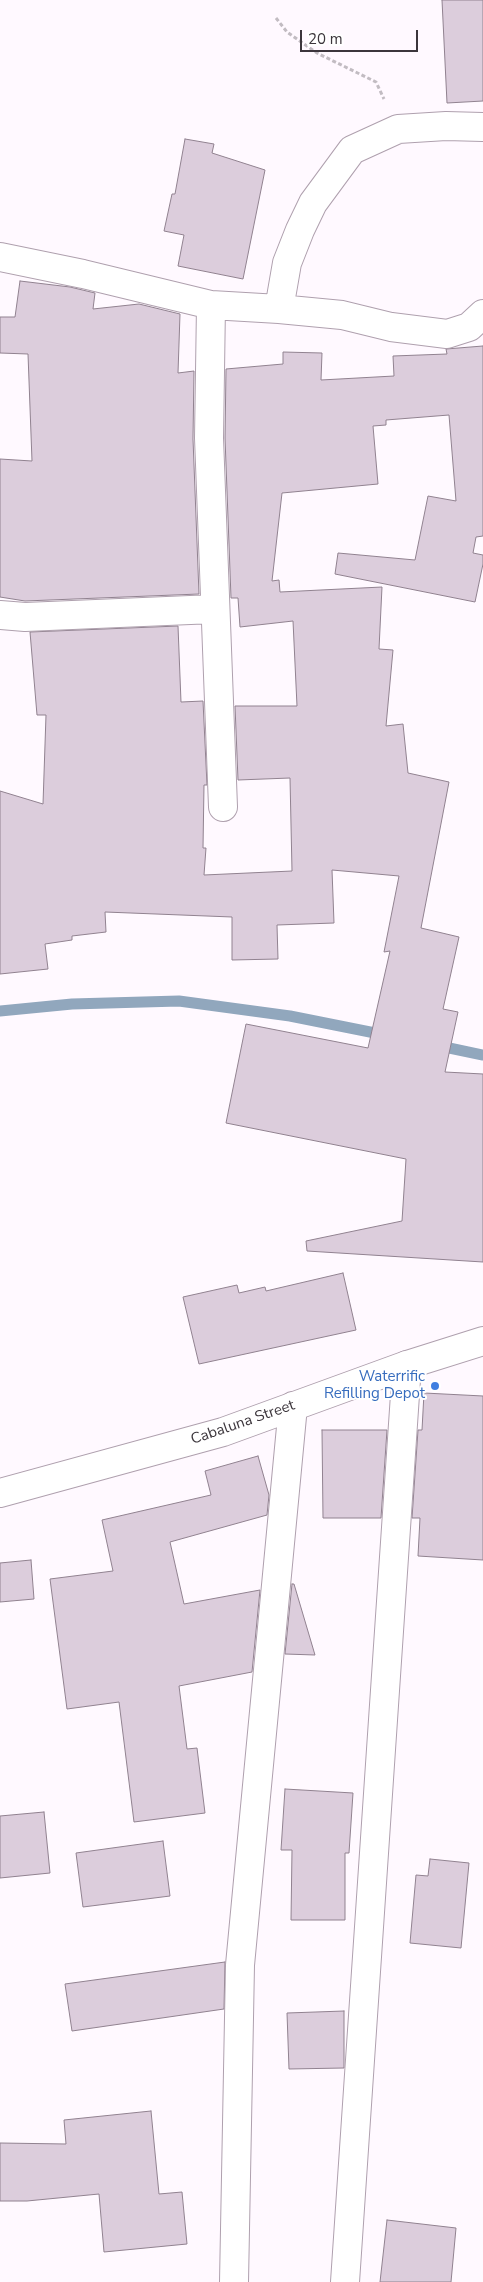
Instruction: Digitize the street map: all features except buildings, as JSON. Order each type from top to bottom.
[{"type":"street","points":[[279,309],[287,263],[313,202],[352,150],[398,129],[446,126],[483,127]]},
{"type":"street","points":[[0,257],[82,274],[210,305],[342,315],[390,327],[446,334],[469,327],[483,314]]},
{"type":"street","points":[[210,305],[209,438],[223,807]]},
{"type":"street","points":[[0,615],[25,617],[214,609]]},
{"type":"street","name":"Cabaluna Street","points":[[0,1493],[223,1432],[407,1365],[483,1341]]},
{"type":"street","points":[[346,2282],[407,1365]]},
{"type":"street","points":[[234,2282],[240,1965],[292,1406]]},
{"type":"path","points":[[276,18],[287,32],[317,53],[376,82],[398,129]]},
{"type":"waterway","points":[[0,1011],[72,1004],[179,1001],[290,1016],[385,1035]]},
{"type":"waterway","points":[[435,1045],[483,1055]]},
{"type":"place","name":"Waterrific Refilling Depot","points":[[435,1386]]}]
